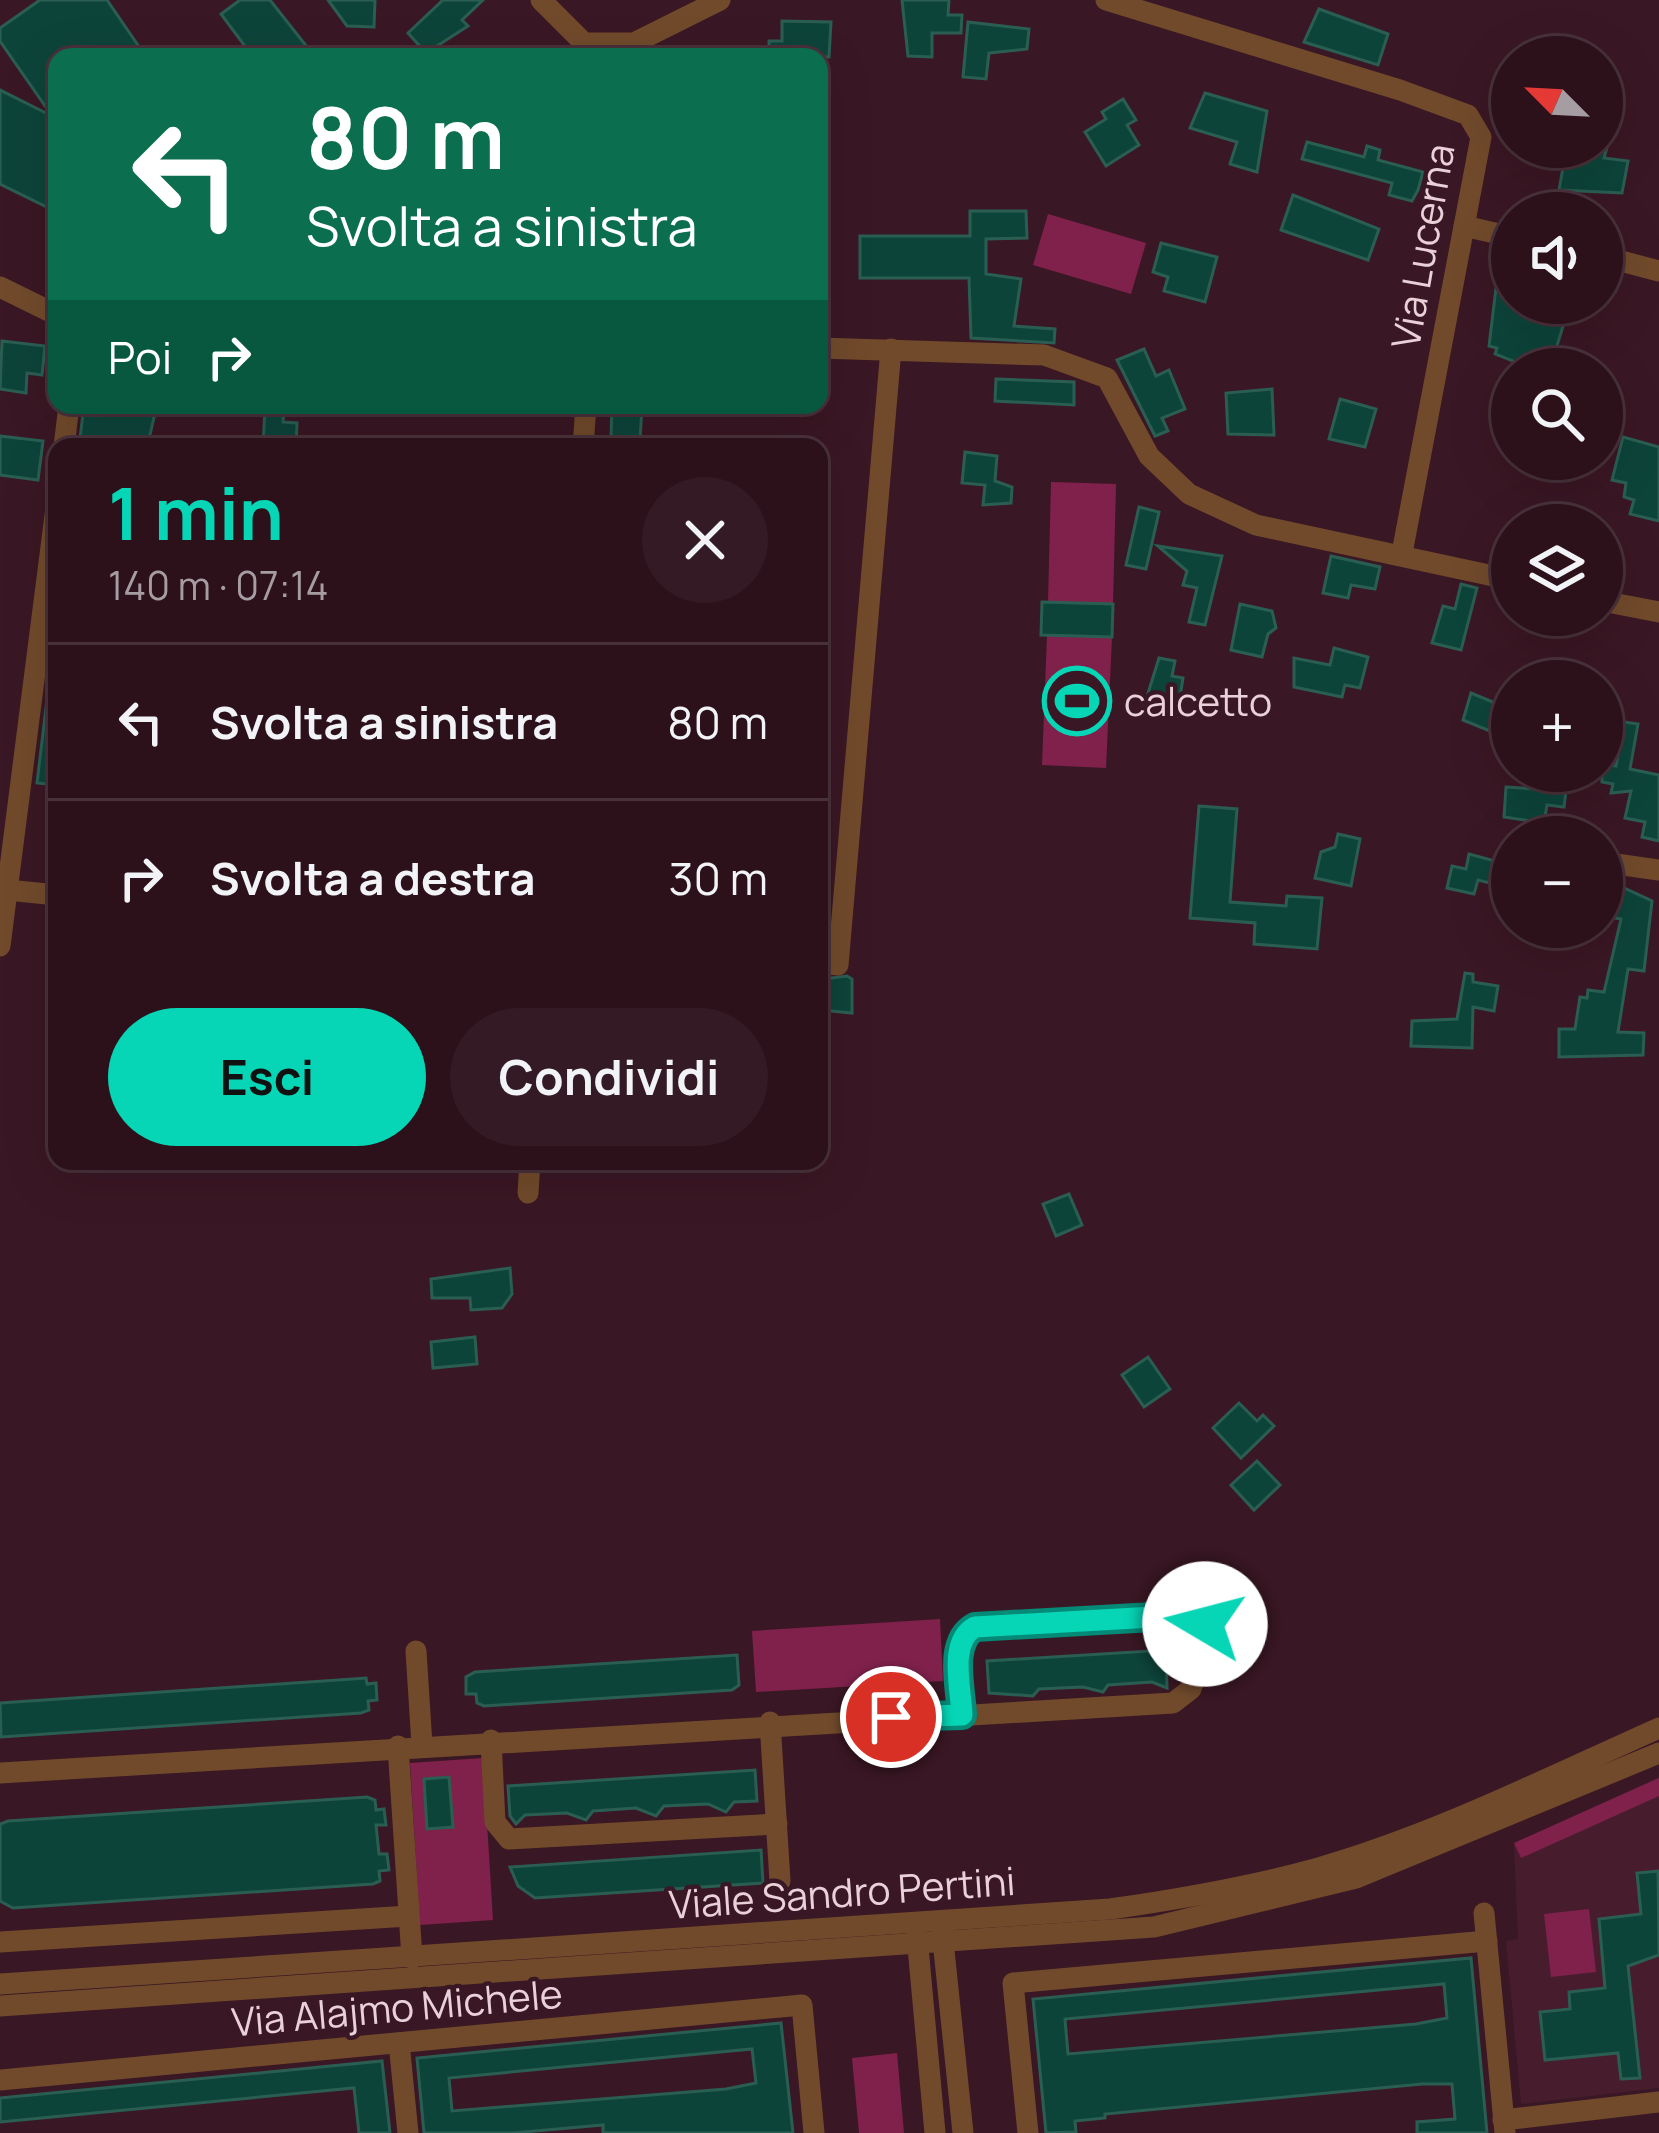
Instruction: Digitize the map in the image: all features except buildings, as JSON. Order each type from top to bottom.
[{"type":"street","points":[[541,0],[584,44],[634,43],[720,0]]},
{"type":"street","name":"Via Lucerna","points":[[1106,0],[1468,115],[1481,137],[1402,553]]},
{"type":"street","points":[[1464,226],[1491,232]]},
{"type":"street","points":[[1623,262],[1659,271]]},
{"type":"street","points":[[0,287],[48,311]]},
{"type":"street","points":[[828,348],[1044,355],[1079,364],[1107,378],[1149,456],[1189,494],[1256,525],[1491,575]]},
{"type":"street","points":[[828,964],[838,965],[891,349]]},
{"type":"street","points":[[0,946],[48,570]]},
{"type":"street","points":[[1623,605],[1659,612]]},
{"type":"street","points":[[1623,865],[1659,870]]},
{"type":"street","points":[[7,890],[48,894]]},
{"type":"street","points":[[528,1193],[529,1170]]},
{"type":"street","points":[[0,1773],[770,1722],[962,1715],[1180,1702],[1191,1689],[1208,1632],[1199,1618],[1189,1615],[975,1627],[967,1631],[959,1649],[962,1715]]},
{"type":"street","points":[[416,1651],[422,1744]]},
{"type":"street","points":[[770,1722],[780,1882]]},
{"type":"street","name":"Viale Sandro Pertini","points":[[0,2006],[916,1935],[942,1921],[1111,1910],[1320,1867],[1444,1822],[1659,1728]]},
{"type":"street","points":[[491,1740],[495,1822],[509,1839],[777,1824]]},
{"type":"street","points":[[398,1746],[412,1958]]},
{"type":"street","name":"Viale Sandro Pertini","points":[[0,1984],[412,1958],[916,1935],[943,1945],[1134,1930],[1288,1898],[1417,1857],[1659,1753]]},
{"type":"street","points":[[1484,1913],[1504,2127],[1659,2102]]},
{"type":"street","points":[[0,1942],[409,1916]]},
{"type":"street","points":[[942,1921],[963,2133]]},
{"type":"street","points":[[916,1935],[935,2133]]},
{"type":"street","points":[[1028,2133],[1013,1983],[1487,1941]]},
{"type":"street","name":"Via Alajmo Michele","points":[[0,2080],[802,2005],[814,2133]]},
{"type":"street","points":[[400,2043],[408,2133]]},
{"type":"shaded area","points":[[1048,214],[1146,243],[1131,294],[1033,265]]},
{"type":"shaded area","name":"calcetto","points":[[1051,482],[1116,484],[1113,604],[1048,602]]},
{"type":"shaded area","name":"calcetto","points":[[1047,635],[1112,637],[1106,768],[1042,765]]},
{"type":"shaded area","points":[[940,1619],[943,1681],[756,1692],[752,1631]]},
{"type":"shaded area","points":[[483,1758],[493,1920],[420,1925],[410,1763]]},
{"type":"shaded area","points":[[1659,1777],[1659,2088],[1521,2104],[1506,1941],[1518,1939],[1514,1843]]},
{"type":"shaded area","points":[[1659,1778],[1659,1796],[1521,1858],[1514,1843]]},
{"type":"shaded area","points":[[1589,1909],[1596,1972],[1551,1977],[1544,1914]]},
{"type":"shaded area","points":[[897,2053],[904,2133],[859,2133],[852,2058]]},
{"type":"place","name":"calcetto","points":[[1077,701]]},
{"type":"route","points":[[891,1717],[962,1715],[959,1649],[967,1631],[975,1627],[1189,1615],[1205,1624]]}]
